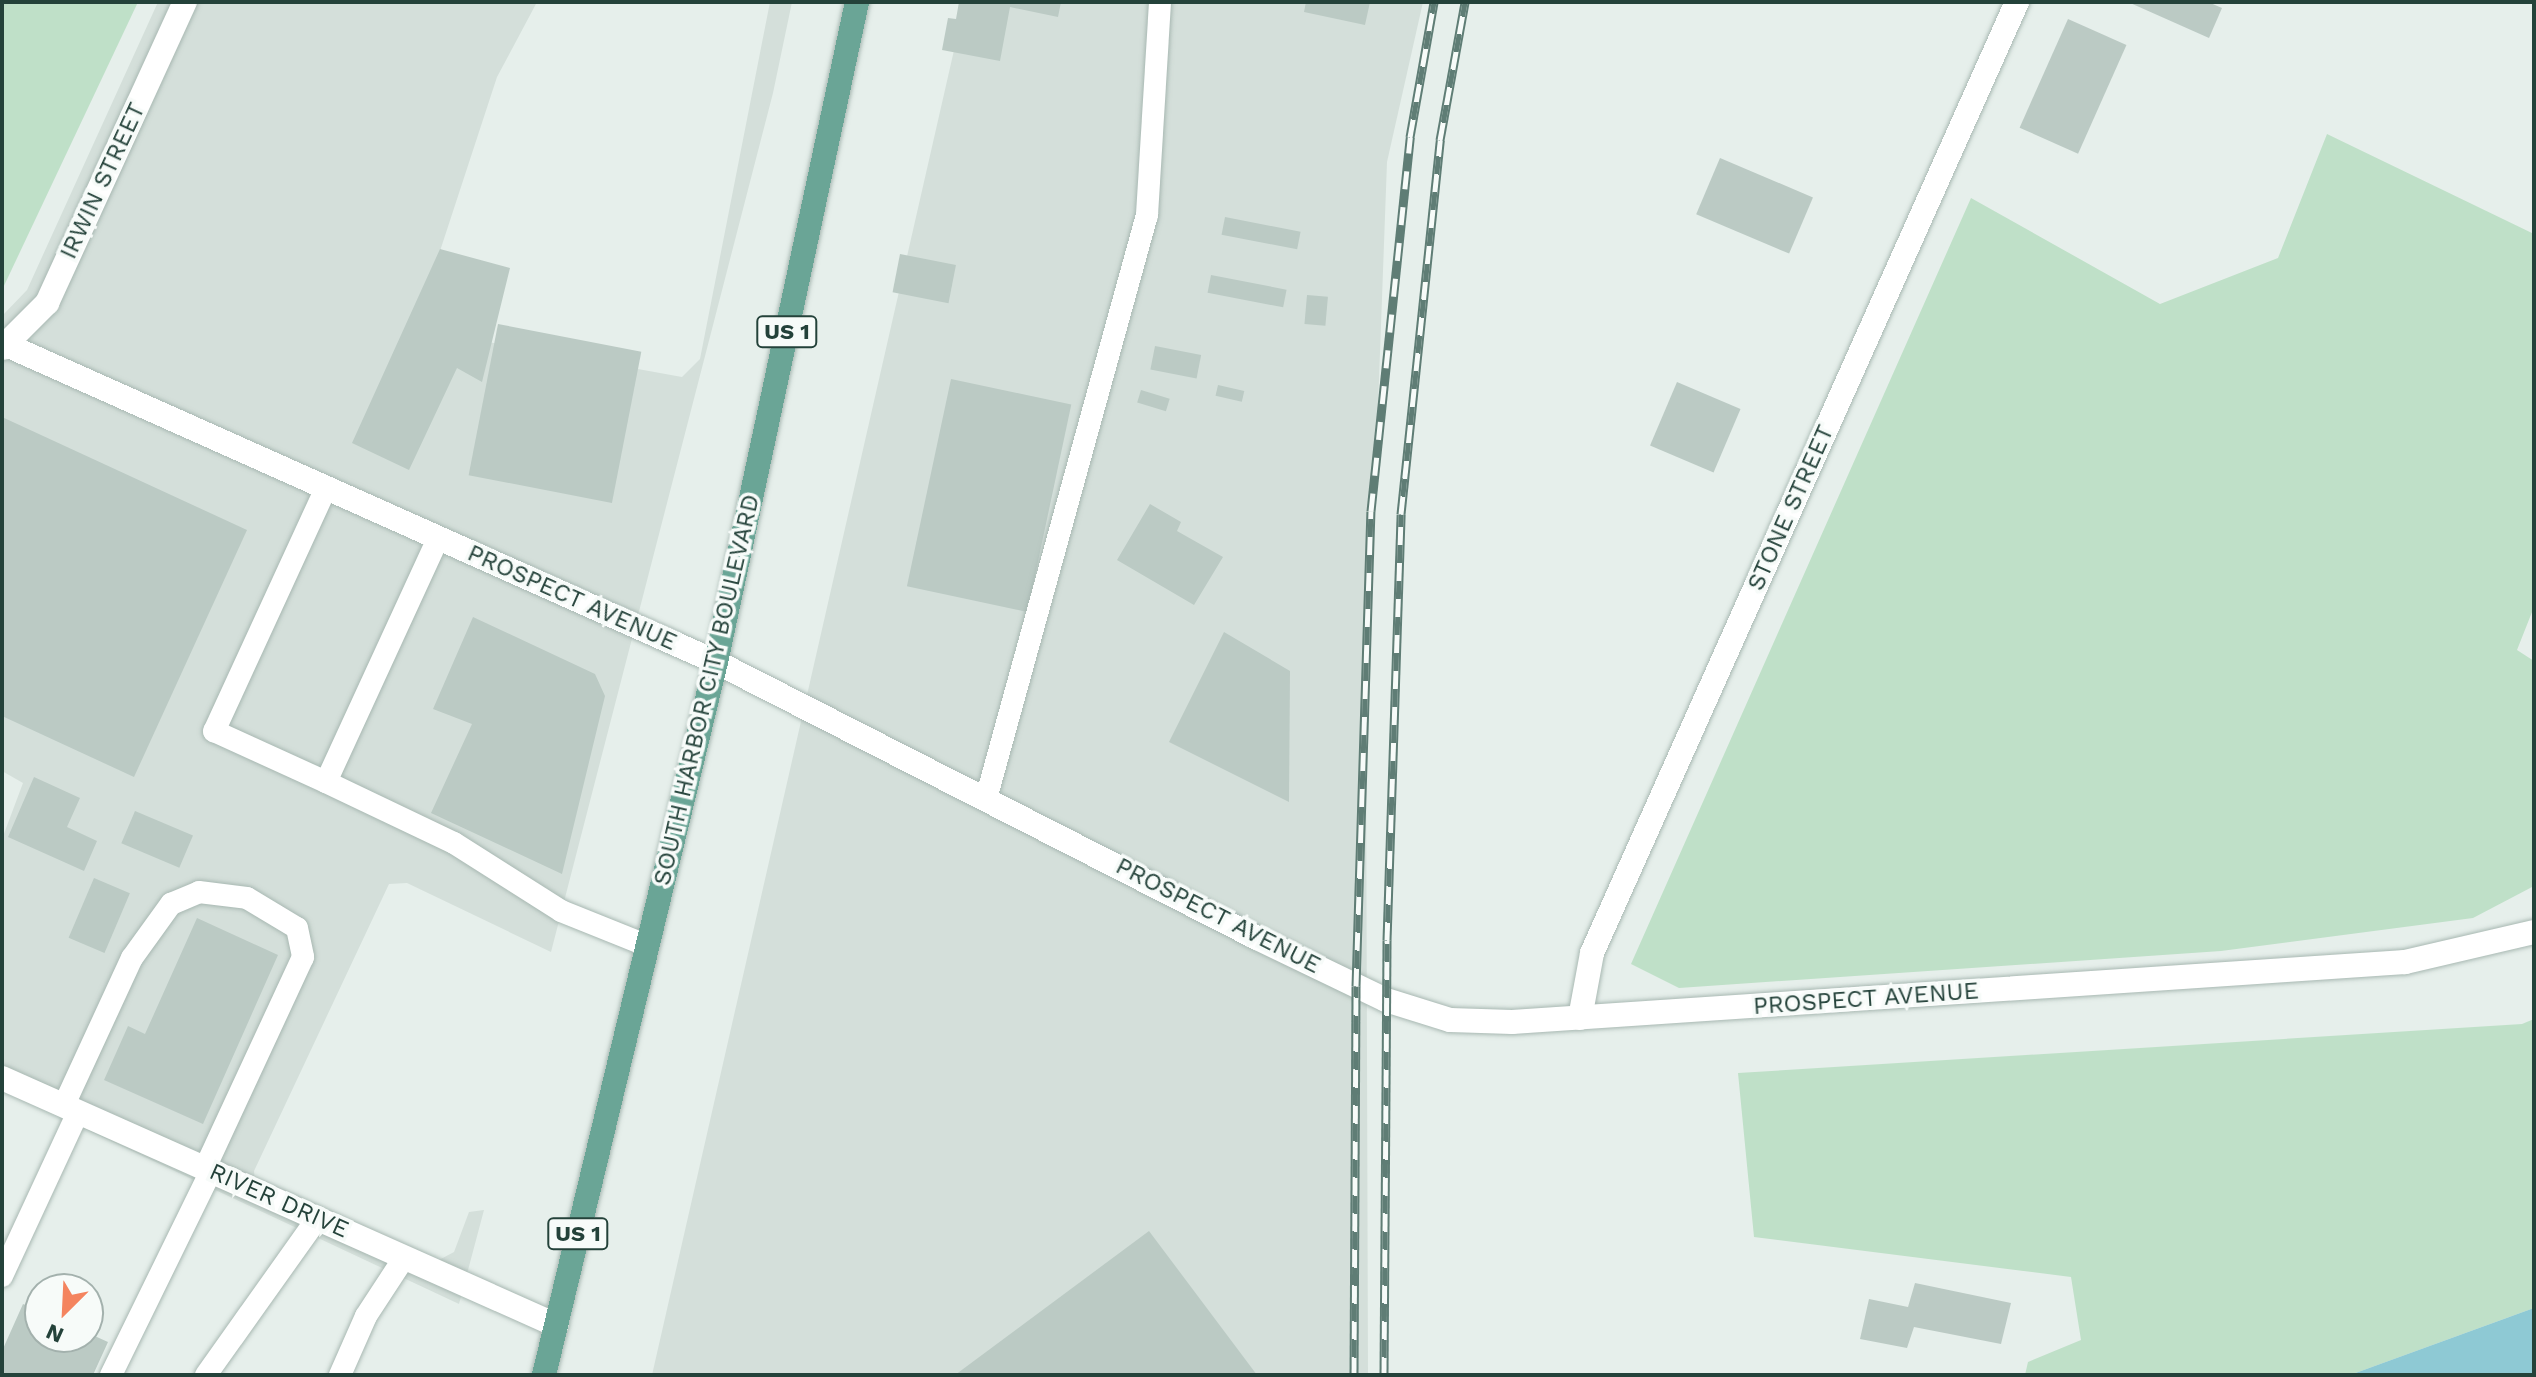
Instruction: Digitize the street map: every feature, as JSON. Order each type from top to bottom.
[{"type":"main road","name":"SOUTH HARBOR CITY BOULEVARD","points":[[544,1375],[716,662],[857,2]]},
{"type":"street","name":"IRWIN STREET","points":[[3,345],[47,303],[185,2]]},
{"type":"street","name":"STONE STREET","points":[[1580,1018],[1592,953],[2017,2]]},
{"type":"street","name":"PROSPECT AVENUE","points":[[3,345],[716,662],[1386,1000],[1450,1020],[1580,1018],[2405,962],[2534,932]]},
{"type":"street","name":"RIVER DRIVE","points":[[2,1078],[556,1325]]},
{"type":"lane","points":[[986,799],[1147,215],[1160,2]]},
{"type":"lane","points":[[326,488],[214,731],[454,843],[561,911],[648,946]]},
{"type":"lane","points":[[326,782],[438,539]]},
{"type":"lane","points":[[2,1276],[132,958],[171,904],[199,892],[247,898],[297,928],[303,957],[208,1170],[111,1375]]},
{"type":"lane","points":[[206,1375],[317,1219]]},
{"type":"lane","points":[[340,1375],[366,1316],[404,1258]]},
{"type":"shaded area","points":[[158,2],[537,2],[497,77],[440,251],[488,342],[682,377],[700,359],[770,2],[792,2],[773,93],[551,952],[407,883],[389,884],[254,1171],[255,1184],[437,1261],[454,1252],[469,1212],[484,1210],[459,1304],[2,1090],[2,839],[23,783],[2,771],[2,316],[27,290]]},
{"type":"shaded area","points":[[965,2],[1423,2],[1387,162],[1366,734],[1368,1375],[652,1375]]},
{"type":"green space","points":[[2,2],[138,2],[2,290]]},
{"type":"green space","points":[[2327,134],[2534,234],[2534,607],[2517,650],[2534,661],[2534,886],[2473,918],[2221,951],[1679,988],[1631,964],[1971,198],[2160,304],[2278,258]]},
{"type":"green space","points":[[2534,1019],[2534,1308],[2350,1375],[2025,1375],[2028,1362],[2081,1340],[2071,1277],[1754,1237],[1738,1073],[2522,1024]]},
{"type":"water","points":[[2534,1308],[2534,1375],[2350,1375]]},
{"type":"building","points":[[959,2],[1061,2],[1058,17],[1010,7],[1000,61],[942,50],[948,18],[956,19]]},
{"type":"building","points":[[1306,2],[1370,2],[1365,25],[1304,12]]},
{"type":"building","points":[[2128,2],[2208,2],[2222,8],[2209,38]]},
{"type":"building","points":[[2068,19],[2126,45],[2078,154],[2020,128]]},
{"type":"building","points":[[1720,158],[1813,197],[1789,254],[1696,214]]},
{"type":"building","points":[[1225,217],[1301,232],[1297,249],[1222,235]]},
{"type":"building","points":[[440,249],[510,268],[482,382],[457,368],[409,470],[352,443]]},
{"type":"building","points":[[900,254],[956,265],[949,303],[893,292]]},
{"type":"building","points":[[1211,275],[1287,290],[1283,307],[1208,293]]},
{"type":"building","points":[[1307,295],[1328,297],[1325,326],[1304,324]]},
{"type":"building","points":[[498,324],[641,352],[612,503],[469,475]]},
{"type":"building","points":[[1155,346],[1201,355],[1197,379],[1150,370]]},
{"type":"building","points":[[951,379],[1071,405],[1027,612],[907,586]]},
{"type":"building","points":[[1677,382],[1741,409],[1714,472],[1650,446]]},
{"type":"building","points":[[1218,385],[1244,391],[1242,402],[1216,396]]},
{"type":"building","points":[[1141,390],[1170,399],[1166,411],[1137,402]]},
{"type":"building","points":[[2,417],[247,530],[134,777],[2,716]]},
{"type":"building","points":[[1150,504],[1181,522],[1177,531],[1223,557],[1194,605],[1117,560]]},
{"type":"building","points":[[473,617],[595,674],[605,696],[562,874],[431,813],[472,724],[433,709]]},
{"type":"building","points":[[1224,632],[1290,671],[1289,802],[1169,742]]},
{"type":"building","points":[[34,777],[80,798],[67,827],[97,841],[84,871],[8,837]]},
{"type":"building","points":[[135,811],[193,836],[179,868],[121,843]]},
{"type":"building","points":[[94,878],[130,893],[105,953],[69,938]]},
{"type":"building","points":[[197,918],[278,955],[203,1124],[104,1080],[128,1026],[145,1034]]},
{"type":"building","points":[[1149,1231],[1257,1375],[955,1375]]},
{"type":"building","points":[[1915,1283],[2011,1303],[2001,1344],[1914,1327],[1907,1348],[1860,1339],[1869,1299],[1908,1307]]},
{"type":"building","points":[[23,1304],[24,1353],[103,1353],[93,1375],[2,1375],[2,1351]]},
{"type":"railway","points":[[1354,1375],[1356,986],[1371,511],[1410,137],[1434,2]]},
{"type":"railway","points":[[1384,1375],[1387,940],[1401,514],[1440,140],[1465,2]]}]
